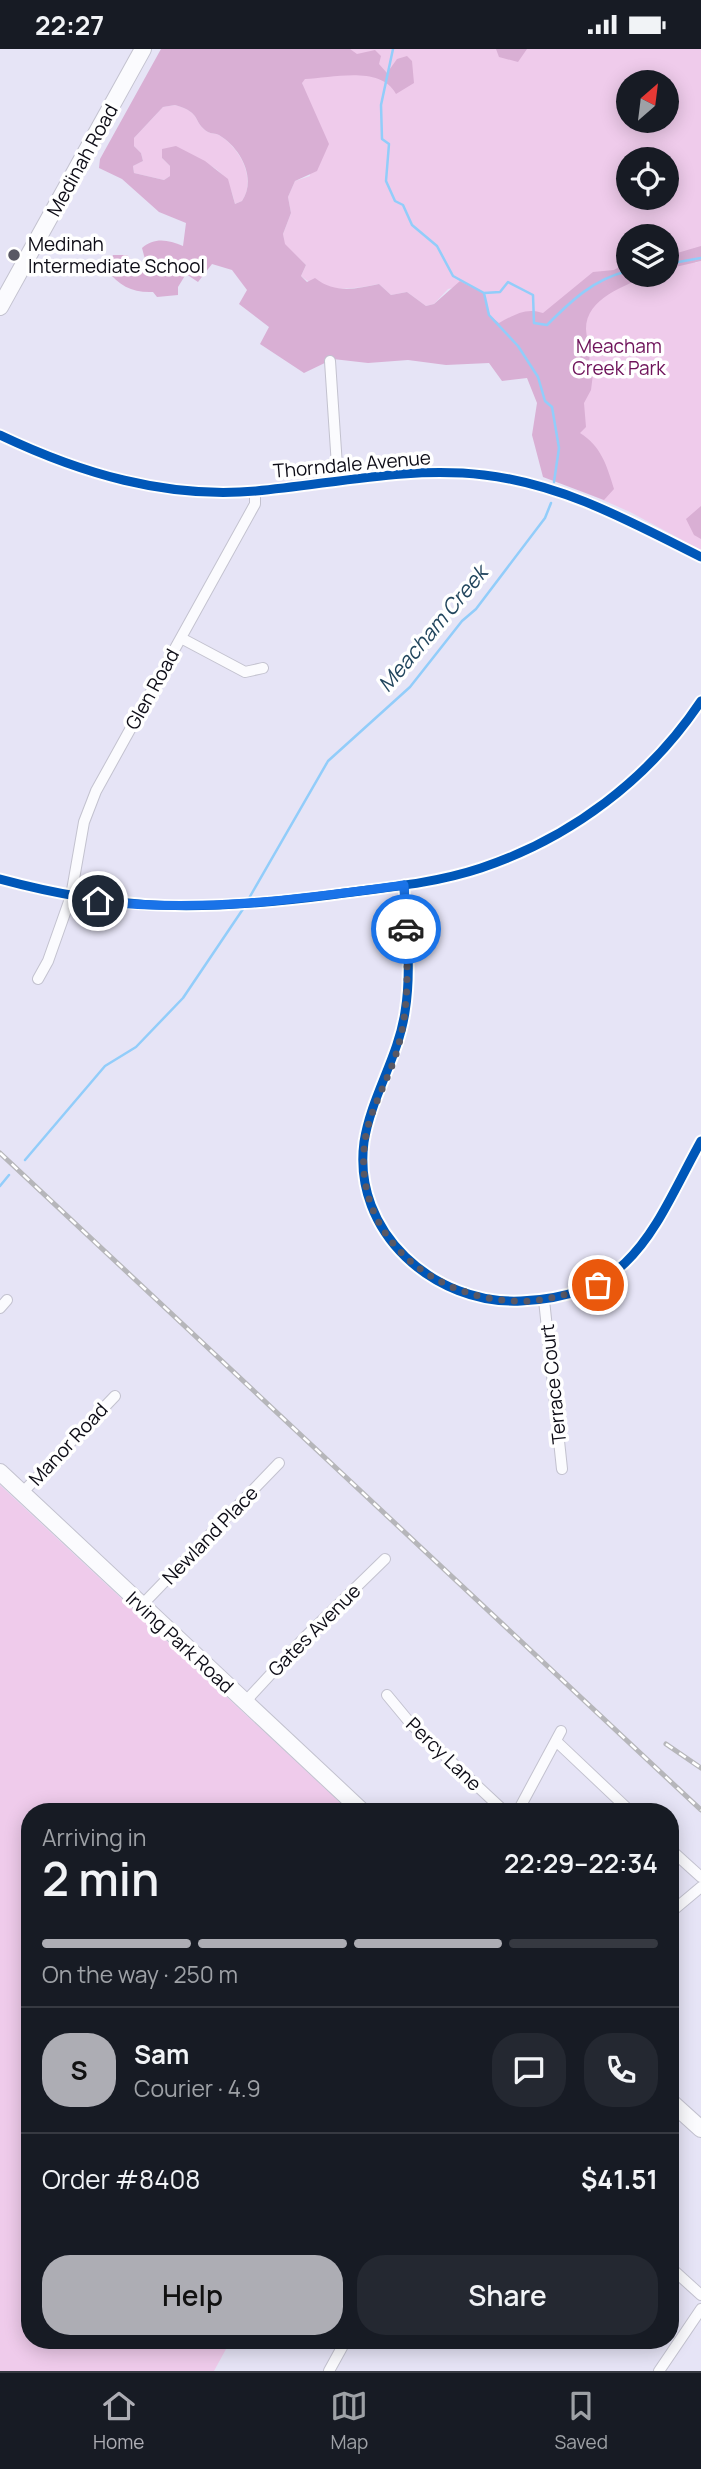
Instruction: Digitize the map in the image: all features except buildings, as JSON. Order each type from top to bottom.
[{"type":"main road","name":"Medinah Road","points":[[0,307],[143,49]]},
{"type":"main road","name":"Irving Park Road","points":[[0,1472],[353,1803]]},
{"type":"main road","points":[[679,2109],[701,2129]]},
{"type":"street","points":[[330,361],[338,481]]},
{"type":"street","name":"Thorndale Avenue","points":[[0,435],[78,469],[114,479],[192,491],[255,491],[423,473],[511,479],[605,509],[701,557]]},
{"type":"street","name":"Glen Road","points":[[38,979],[48,961],[71,896],[84,822],[96,791],[255,504],[255,491]]},
{"type":"street","points":[[181,638],[245,672],[263,668]]},
{"type":"street","points":[[0,880],[71,896],[144,906],[242,905],[404,885],[481,868],[546,840],[585,817],[628,784],[656,758],[701,701]]},
{"type":"street","points":[[404,885],[408,966],[406,1008],[394,1059],[368,1124],[363,1153],[370,1203],[387,1237],[405,1258],[432,1278],[468,1294],[514,1301],[544,1300],[598,1285],[632,1259],[648,1238],[701,1141]]},
{"type":"street","name":"Terrace Court","points":[[544,1300],[562,1469]]},
{"type":"street","name":"Manor Road","points":[[22,1493],[115,1395]]},
{"type":"street","name":"Newland Place","points":[[141,1606],[279,1463]]},
{"type":"street","name":"Gates Avenue","points":[[245,1702],[305,1637],[385,1559]]},
{"type":"street","name":"Percy Lane","points":[[387,1695],[411,1724],[495,1803]]},
{"type":"street","points":[[522,1803],[558,1736],[622,1803]]},
{"type":"street","points":[[679,1857],[701,1877]]},
{"type":"street","points":[[679,1905],[701,1887]]},
{"type":"street","points":[[679,2275],[701,2295]]},
{"type":"street","points":[[679,2341],[701,2309]]},
{"type":"street","points":[[329,2371],[341,2349]]},
{"type":"street","points":[[659,2371],[674,2349]]},
{"type":"green space","name":"Meacham Creek Park","points":[[244,49],[701,49],[701,250],[695,263],[701,261],[701,550],[630,512],[580,490],[553,423],[499,323],[489,315],[484,293],[469,284],[448,289],[434,304],[426,306],[407,292],[391,295],[379,284],[328,288],[309,282],[301,276],[306,265],[284,244],[283,234],[291,213],[288,197],[295,181],[310,176],[306,96],[302,83]]},
{"type":"green space","points":[[175,105],[190,111],[203,128],[209,133],[219,135],[234,148],[247,174],[248,183],[242,201],[235,204],[225,179],[210,165],[200,162],[162,158],[170,166],[170,176],[164,180],[134,173],[133,166],[143,161],[141,153],[134,146],[134,138],[163,107]]},
{"type":"green space","points":[[0,1485],[340,1803],[21,1803],[21,2349],[226,2349],[214,2371],[0,2371]]},
{"type":"shaded area","points":[[161,49],[350,49],[357,54],[375,50],[381,56],[379,64],[387,73],[397,59],[407,56],[412,61],[414,83],[396,94],[389,85],[368,76],[305,79],[302,83],[329,144],[317,171],[295,181],[288,197],[291,213],[283,234],[285,244],[306,265],[301,276],[307,282],[315,278],[330,286],[346,289],[379,284],[391,295],[407,292],[426,306],[434,304],[460,281],[484,293],[489,315],[499,323],[526,311],[543,313],[593,272],[616,269],[616,287],[623,287],[600,301],[588,318],[588,367],[593,374],[591,390],[584,403],[586,427],[580,433],[598,450],[614,489],[604,500],[543,477],[532,435],[537,403],[527,378],[502,381],[489,363],[446,365],[408,360],[368,363],[333,359],[304,373],[260,344],[269,327],[239,304],[247,290],[232,270],[212,264],[198,282],[186,274],[178,287],[178,295],[157,297],[153,292],[133,290],[122,284],[107,270],[113,255],[127,255],[139,268],[146,263],[142,248],[152,242],[172,242],[183,246],[186,223],[159,212],[122,179],[99,168],[100,159]],"holes":[[[175,105],[190,111],[203,128],[218,134],[240,156],[248,183],[242,201],[235,204],[228,179],[205,161],[176,146],[162,149],[162,158],[170,166],[170,176],[164,180],[134,173],[133,166],[143,161],[141,153],[134,146],[134,138],[163,107]]]},
{"type":"shaded area","points":[[496,49],[527,49],[518,62],[499,57]]},
{"type":"shaded area","points":[[701,246],[701,261],[679,266],[679,252]]},
{"type":"shaded area","points":[[701,506],[701,539],[694,535],[686,519]]},
{"type":"waterway","name":"Meacham Creek","points":[[393,49],[381,105],[382,139],[389,144],[386,181],[395,201],[403,205],[412,225],[437,246],[453,276],[484,293],[489,315],[518,346],[538,377],[545,401],[552,407],[559,448],[554,482]]},
{"type":"waterway","points":[[679,262],[701,258]]},
{"type":"waterway","points":[[484,293],[500,292],[508,282],[533,295],[534,323],[547,325],[594,285],[616,275]]},
{"type":"waterway","name":"Meacham Creek","points":[[248,900],[328,761],[410,687],[462,621],[476,609],[545,518],[551,503]]},
{"type":"waterway","name":"Meacham Creek","points":[[25,1160],[105,1066],[136,1047],[183,998],[243,909]]},
{"type":"waterway","name":"Meacham Creek","points":[[0,1186],[9,1175]]},
{"type":"railway","points":[[0,1153],[701,1810]]},
{"type":"railway","points":[[666,1744],[701,1768]]},
{"type":"cycle path","points":[[0,435],[92,472],[157,487],[189,491],[256,491],[427,473],[484,475],[513,480],[596,506],[701,557]]},
{"type":"cycle path","points":[[0,879],[86,898],[125,903],[203,906],[330,895],[444,878],[514,855],[576,823],[605,803],[657,756],[701,701]]},
{"type":"cycle path","points":[[404,885],[408,964],[405,1012],[397,1045],[367,1125],[364,1175],[371,1205],[385,1233],[405,1257],[430,1276],[458,1290],[489,1299],[521,1301],[559,1296],[590,1286],[615,1271],[636,1252],[669,1202],[701,1141]]},
{"type":"way so far","points":[[406,929],[406,1008],[394,1059],[371,1113],[363,1153],[370,1203],[387,1237],[405,1258],[421,1271],[442,1285],[468,1294],[514,1301],[544,1300],[598,1285]]},
{"type":"place","name":"Medinah Intermediate School","points":[[14,255]]},
{"type":"route","points":[[98,901],[144,906],[217,907],[404,885],[406,929]]}]
